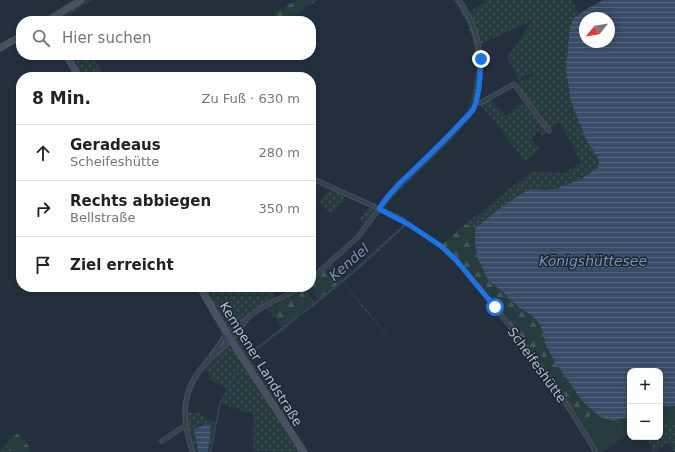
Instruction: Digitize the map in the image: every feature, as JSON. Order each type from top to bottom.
[{"type":"street","points":[[56,16],[81,0]]},
{"type":"street","points":[[316,275],[357,238],[385,200],[399,184],[439,146],[473,110],[476,103],[480,76],[481,59],[479,40],[465,8],[459,0]]},
{"type":"street","points":[[0,48],[16,39]]},
{"type":"street","points":[[69,60],[76,72]]},
{"type":"street","points":[[476,103],[482,102],[514,84],[549,131]]},
{"type":"street","name":"Scheifeshütte","points":[[316,180],[373,206],[408,224],[441,246],[456,260],[495,307],[544,371],[596,452]]},
{"type":"street","name":"Kempener Landstraße","points":[[203,292],[229,338],[304,452]]},
{"type":"street","points":[[192,452],[186,425],[185,408],[187,394],[195,377],[249,316],[292,292]]},
{"type":"street","points":[[162,441],[186,425]]},
{"type":"green space","points":[[87,0],[93,0],[67,16],[61,16]]},
{"type":"green space","points":[[297,0],[318,0],[293,16],[275,16],[273,13]]},
{"type":"green space","points":[[453,0],[457,0],[464,10],[473,31],[478,53],[478,76],[476,88],[468,112],[467,110],[471,100],[475,77],[475,53],[466,21]]},
{"type":"green space","points":[[487,0],[572,0],[579,14],[573,19],[566,71],[571,101],[585,137],[599,160],[599,167],[581,179],[556,189],[530,189],[516,197],[475,228],[466,224],[532,171],[566,173],[581,162],[560,122],[549,130],[516,84],[534,74],[533,72],[519,80],[507,58],[533,20],[481,44],[470,12]]},
{"type":"green space","points":[[72,60],[94,60],[103,72],[78,72]]},
{"type":"green space","points":[[490,99],[506,116],[524,99],[547,132],[543,135],[539,131],[531,139],[540,149],[525,162],[497,124],[480,105]]},
{"type":"green space","points":[[472,115],[448,144],[400,190],[385,207],[406,218],[406,221],[383,209],[381,207],[398,189]]},
{"type":"green space","points":[[332,189],[345,195],[344,201],[331,214],[319,202]]},
{"type":"green space","points":[[370,206],[375,209],[364,224],[359,220]]},
{"type":"green space","points":[[403,222],[405,223],[405,227],[344,282],[389,337],[388,338],[343,283],[249,357],[286,414],[285,415],[235,339],[236,337],[248,354],[341,281],[332,265],[333,264],[342,279],[402,226]]},
{"type":"green space","points":[[466,224],[475,228],[475,243],[503,292],[521,310],[530,314],[539,323],[550,354],[575,391],[592,411],[584,430],[495,305],[441,245]]},
{"type":"green space","points":[[332,265],[341,281],[318,299],[312,292],[316,292],[316,278]]},
{"type":"green space","points":[[198,292],[201,292],[222,331],[222,337],[216,349],[196,373],[187,389],[183,407],[183,426],[182,406],[187,386],[196,370],[220,339],[220,330]]},
{"type":"green space","points":[[206,292],[273,292],[275,298],[253,311],[232,330],[228,329]]},
{"type":"green space","points":[[299,292],[312,292],[309,295],[315,301],[282,327],[267,309]]},
{"type":"green space","points":[[227,346],[232,349],[242,363],[227,389],[209,379],[212,376],[203,371],[190,396],[188,413],[198,413],[216,423],[210,452],[208,452],[211,435],[203,424],[196,428],[194,431],[198,452],[194,452],[186,413],[188,398],[194,385],[201,372]]},
{"type":"green space","points":[[243,365],[302,452],[253,451],[254,415],[221,403]]},
{"type":"green space","points":[[663,406],[675,406],[675,421],[663,422]]},
{"type":"green space","points":[[592,411],[600,417],[627,417],[627,435],[603,452],[598,452],[584,430]]},
{"type":"green space","points":[[675,421],[675,452],[668,442],[652,452],[649,440],[663,440],[663,422]]},
{"type":"green space","points":[[18,433],[31,449],[28,452],[18,452],[9,441]]},
{"type":"green space","points":[[9,441],[18,452],[0,452]]},
{"type":"water","name":"Königshüttesee","points":[[603,0],[675,0],[675,406],[663,406],[663,368],[627,368],[627,418],[613,421],[600,417],[586,405],[575,391],[550,354],[539,323],[488,280],[478,259],[475,243],[475,228],[516,197],[530,189],[556,189],[581,179],[599,167],[599,160],[585,137],[571,101],[566,71],[570,28],[573,19],[579,14],[579,48],[615,48],[615,12],[582,12]]},
{"type":"water","points":[[205,424],[210,426],[211,429],[208,452],[198,452],[194,428]]},
{"type":"waterway","name":"Kendel","points":[[455,0],[470,27],[474,37],[478,57],[477,80],[473,99]]},
{"type":"waterway","name":"Kendel","points":[[440,149],[471,116]]},
{"type":"waterway","name":"Kendel","points":[[404,220],[405,219],[382,208],[390,198],[438,151]]},
{"type":"waterway","name":"Kendel","points":[[303,313],[344,280],[403,227],[404,224]]},
{"type":"waterway","name":"Kendel","points":[[248,355],[298,316]]},
{"type":"waterway","name":"Kendel","points":[[211,452],[220,403],[240,367]]},
{"type":"route","points":[[481,59],[476,103],[473,110],[439,146],[399,184],[379,209],[408,224],[441,246],[456,260],[495,307]]}]
